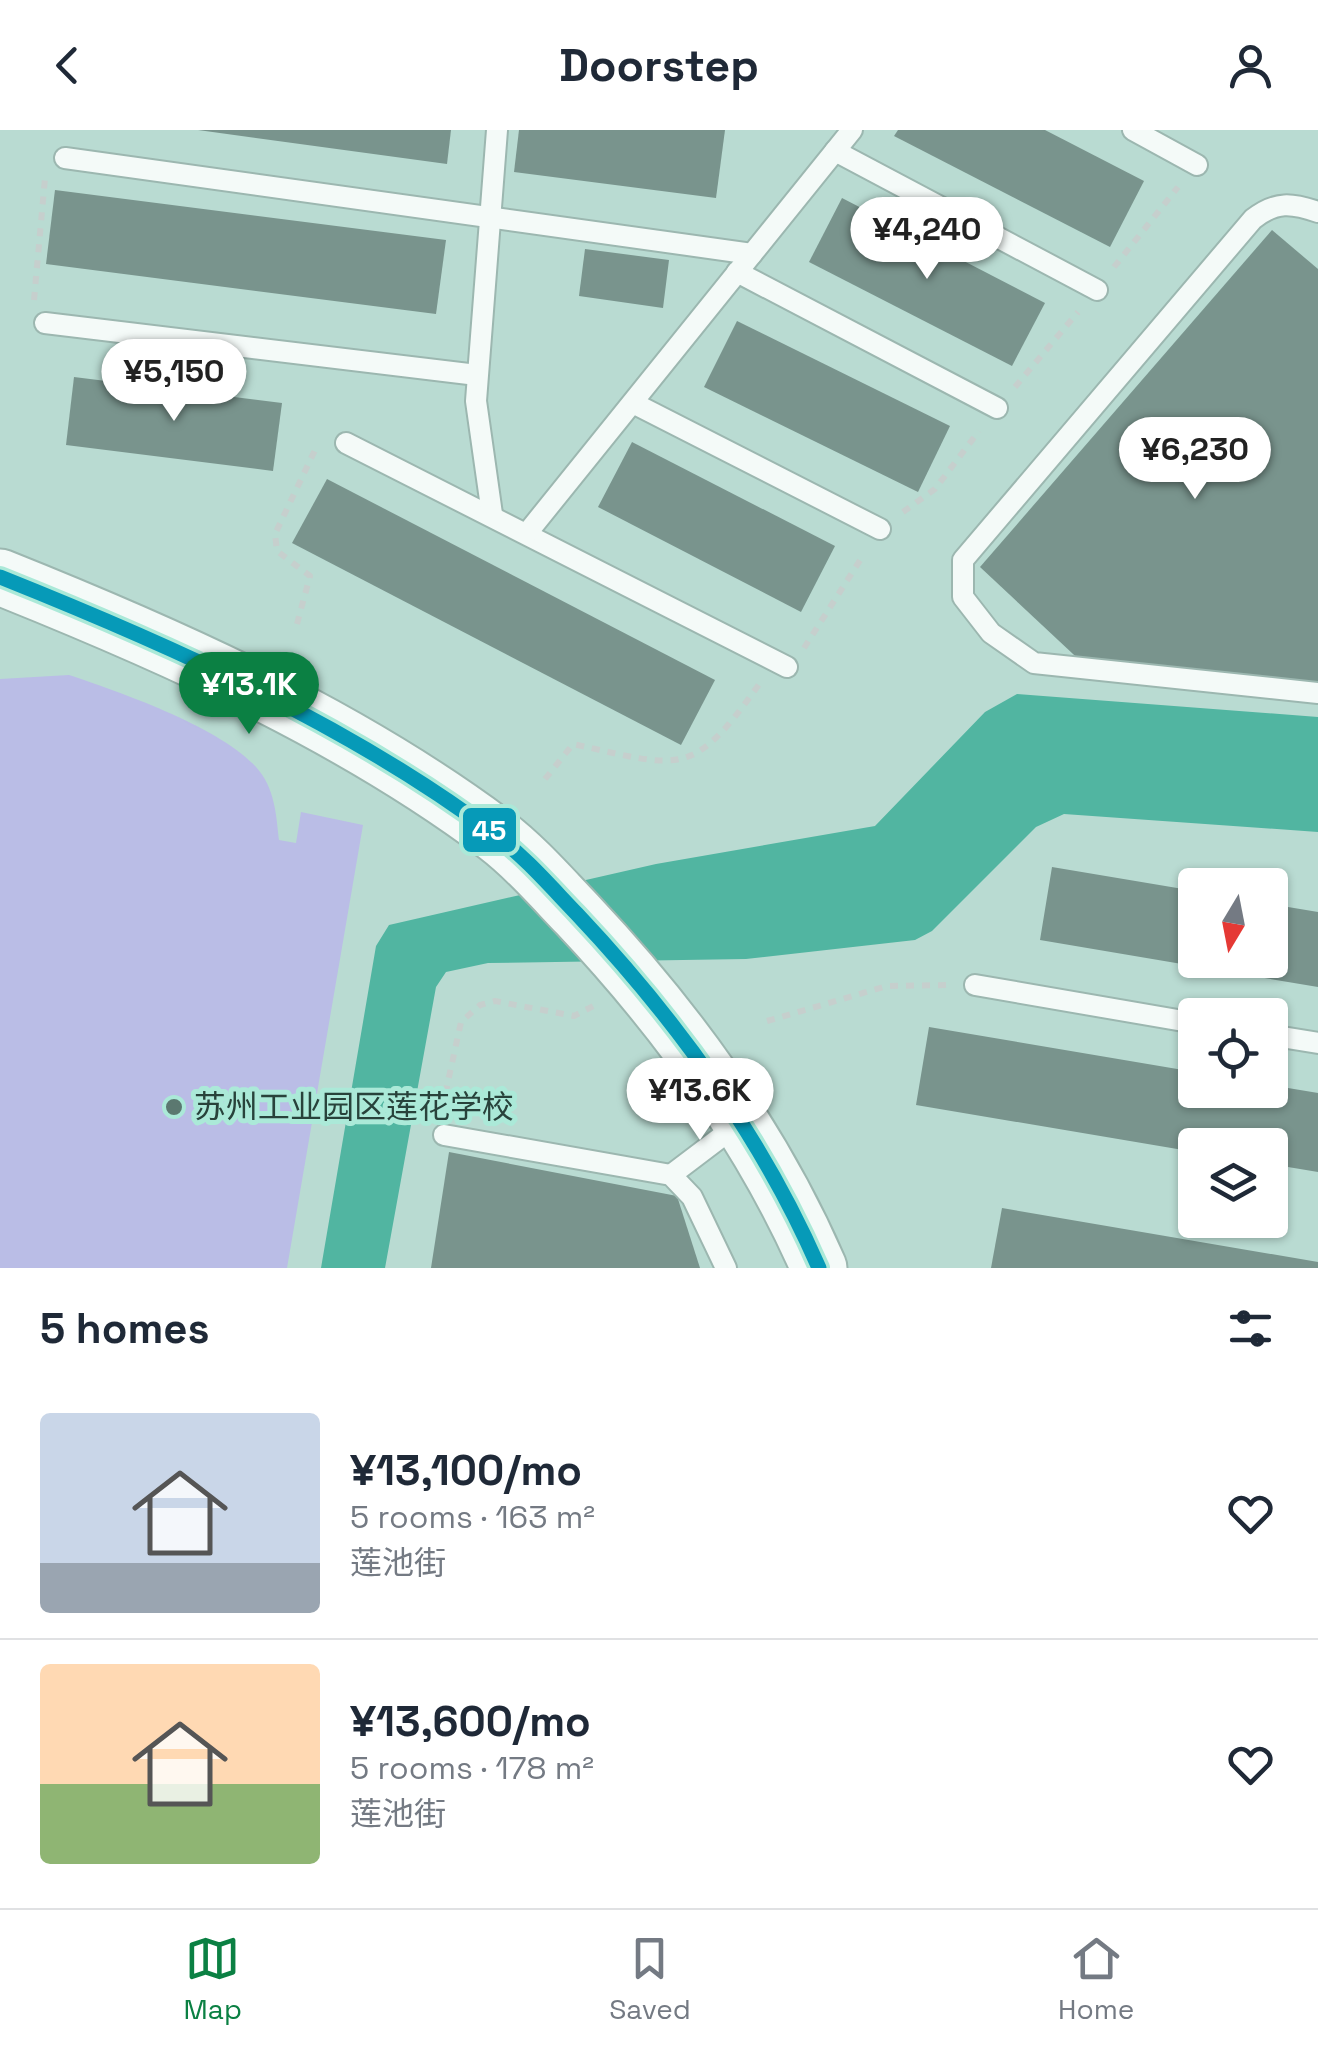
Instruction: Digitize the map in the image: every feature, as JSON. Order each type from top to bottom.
[{"type":"main road","points":[[0,577],[162,647],[352,744],[468,816],[523,857],[626,989],[691,1048],[819,1268]]},
{"type":"lane","points":[[492,514],[476,401],[496,130]]},
{"type":"lane","points":[[528,532],[852,130]]},
{"type":"lane","points":[[1133,130],[1197,165]]},
{"type":"lane","points":[[834,151],[1097,290]]},
{"type":"lane","points":[[65,158],[752,254]]},
{"type":"lane","points":[[1318,212],[1291,203],[1267,208],[1253,219],[963,560],[963,597],[991,633],[1034,663],[1318,694]]},
{"type":"lane","points":[[737,272],[996,408]]},
{"type":"lane","points":[[45,323],[477,375]]},
{"type":"lane","points":[[633,403],[880,529]]},
{"type":"lane","points":[[346,443],[787,666]]},
{"type":"lane","points":[[975,985],[1178,1019]]},
{"type":"lane","points":[[1288,1038],[1318,1044]]},
{"type":"lane","points":[[671,1175],[738,1124]]},
{"type":"lane","points":[[444,1135],[671,1175],[692,1197],[726,1268]]},
{"type":"path","points":[[45,323],[32,324],[46,172]]},
{"type":"path","points":[[297,624],[310,576],[277,551],[274,534],[313,452],[324,438],[346,443]]},
{"type":"path","points":[[545,779],[573,744],[650,760],[682,760],[708,749],[763,679],[787,666]]},
{"type":"path","points":[[767,1021],[886,986],[975,985]]},
{"type":"path","points":[[444,1135],[440,1116],[460,1022],[480,1005],[495,1000],[574,1016],[626,989]]},
{"type":"shaded area","name":"苏州工业园区莲花学校","points":[[69,675],[168,712],[240,752],[267,784],[274,802],[279,840],[296,843],[301,812],[363,825],[287,1268],[0,1268],[0,679]]},
{"type":"shaded area","points":[[1017,694],[1318,717],[1318,832],[1064,814],[1036,827],[932,931],[915,940],[746,959],[488,963],[446,972],[436,987],[385,1268],[321,1268],[376,946],[389,925],[656,864],[875,826],[985,712]]},
{"type":"building","points":[[198,130],[451,130],[447,164]]},
{"type":"building","points":[[519,130],[725,130],[716,198],[514,172]]},
{"type":"building","points":[[898,130],[1045,130],[1144,181],[1110,247],[894,136]]},
{"type":"building","points":[[55,190],[446,240],[436,314],[46,264]]},
{"type":"building","points":[[842,198],[1045,303],[1012,366],[809,262]]},
{"type":"building","points":[[1272,230],[1318,269],[1318,692],[1088,668],[980,567]]},
{"type":"building","points":[[585,249],[669,260],[663,308],[579,296]]},
{"type":"building","points":[[737,321],[950,426],[918,492],[704,387]]},
{"type":"building","points":[[74,377],[282,403],[273,471],[66,445]]},
{"type":"building","points":[[632,442],[835,546],[801,612],[598,507]]},
{"type":"building","points":[[327,479],[715,680],[681,745],[292,543]]},
{"type":"building","points":[[1052,867],[1178,888],[1178,963],[1040,940]]},
{"type":"building","points":[[1288,907],[1318,912],[1318,987],[1265,978],[1288,978]]},
{"type":"building","points":[[929,1027],[1178,1069],[1178,1108],[1288,1108],[1288,1088],[1318,1093],[1318,1172],[1288,1167],[1288,1128],[1178,1128],[1178,1149],[916,1105]]},
{"type":"building","points":[[449,1152],[677,1196],[700,1268],[431,1268]]},
{"type":"building","points":[[1002,1208],[1318,1262],[1318,1268],[991,1268]]},
{"type":"transit line","name":"45","points":[[0,577],[193,659],[319,723],[380,757],[507,844],[613,953],[713,1080],[771,1172],[819,1268]]},
{"type":"place","name":"苏州工业园区莲花学校","points":[[174,1107]]}]
